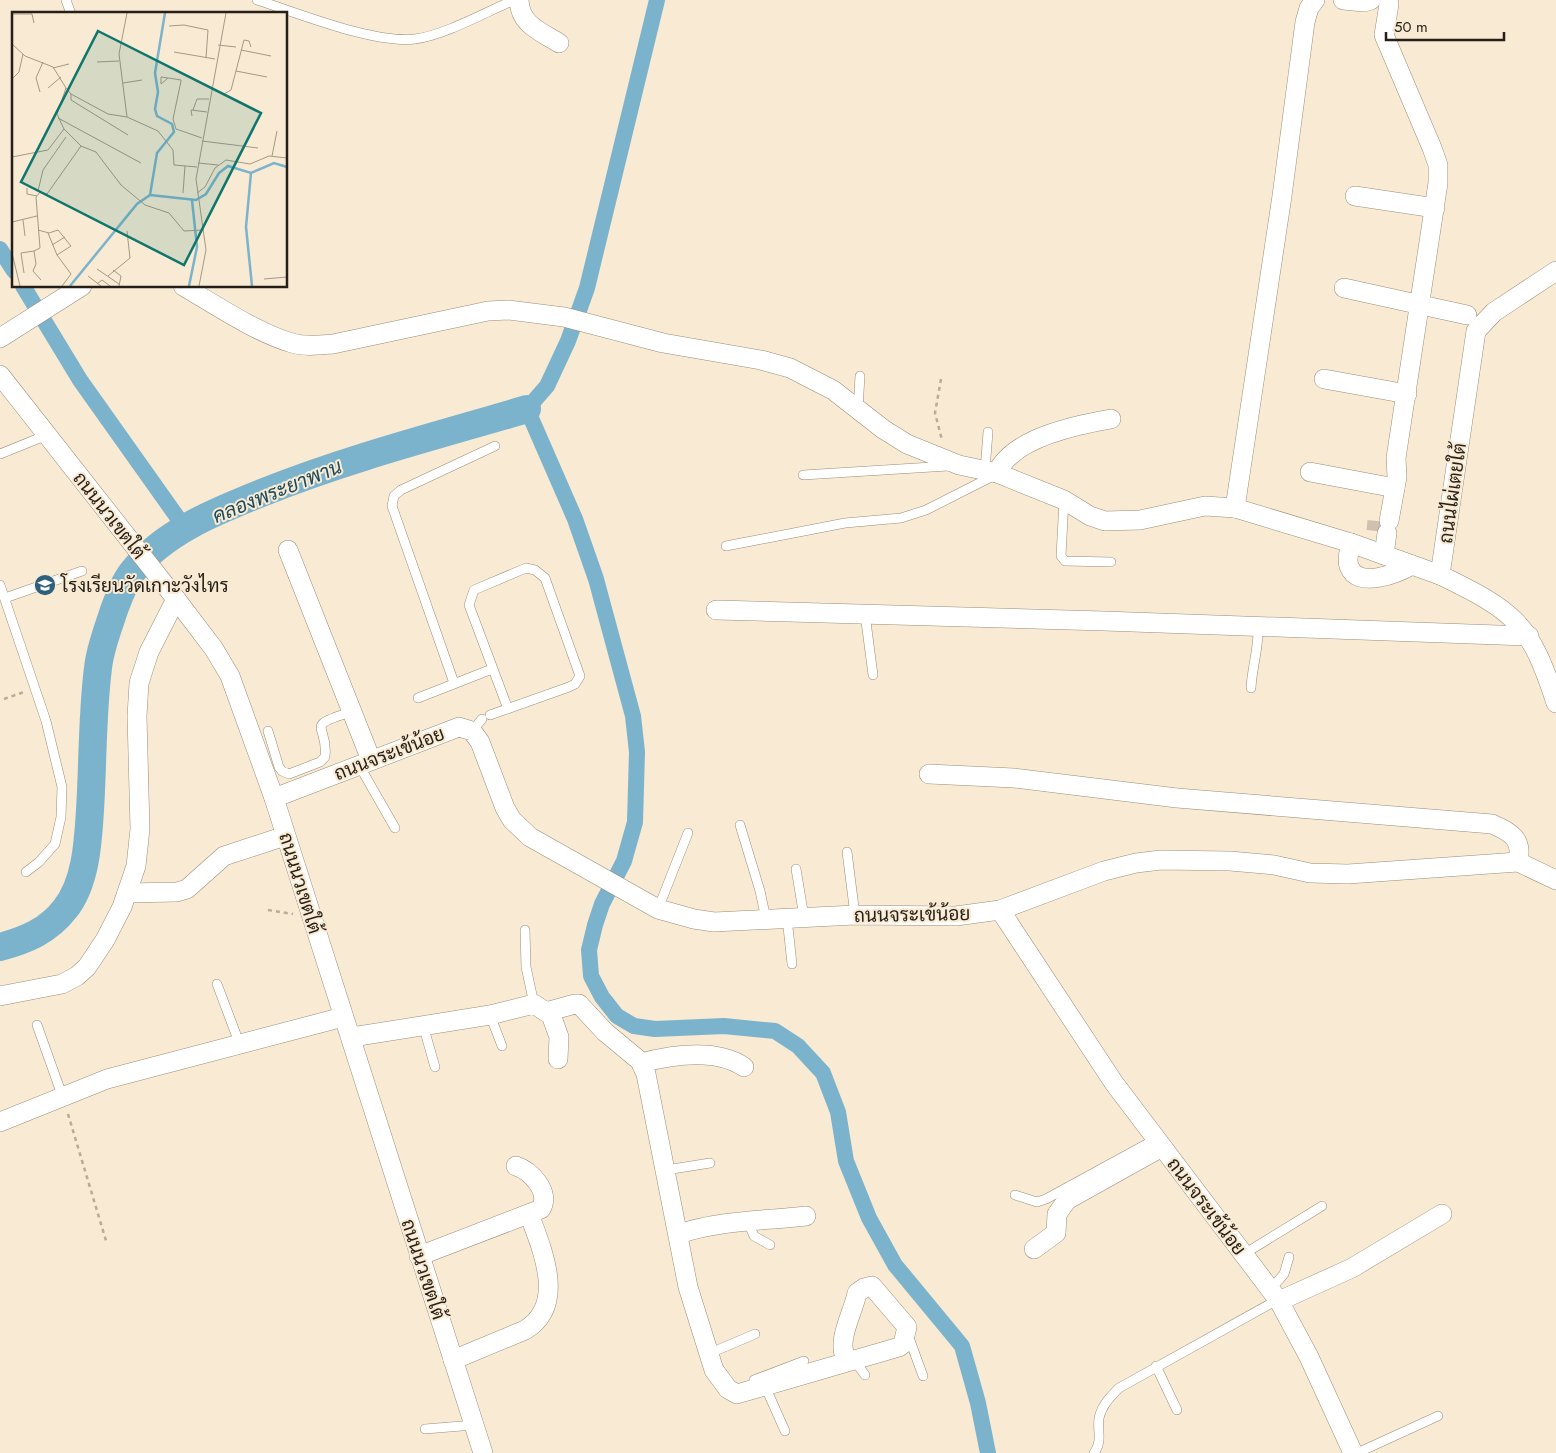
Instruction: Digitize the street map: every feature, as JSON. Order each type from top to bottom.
[{"type":"street","points":[[518,0],[519,9],[528,24],[560,43]]},
{"type":"street","points":[[1235,508],[1308,8],[1315,0]]},
{"type":"street","points":[[1343,0],[1380,2],[1384,35],[1438,165],[1435,208],[1407,394],[1396,458],[1388,466],[1389,486],[1378,553]]},
{"type":"street","points":[[1355,196],[1435,208]]},
{"type":"street","name":"ถนนไผ่เตยใต้","points":[[1440,575],[1476,332],[1494,312],[1556,271]]},
{"type":"street","points":[[186,288],[234,316],[275,336],[292,343],[312,346],[334,344],[488,311],[508,310],[564,317],[663,343],[761,360],[790,368],[833,390],[883,429],[907,444],[953,463],[991,472],[1064,500],[1090,516],[1121,522],[1140,520],[1204,506],[1235,508],[1351,543],[1440,575],[1478,594],[1504,610],[1529,636],[1540,659],[1556,703]]},
{"type":"street","points":[[1344,288],[1467,314]]},
{"type":"street","points":[[4,335],[75,290]]},
{"type":"street","name":"ถนนนวเขตใต้","points":[[0,375],[172,594],[214,649],[230,676],[274,798],[343,1017],[352,1036],[483,1453]]},
{"type":"street","points":[[1324,379],[1407,394]]},
{"type":"street","points":[[991,472],[1012,453],[1026,445],[1074,427],[1111,419]]},
{"type":"street","points":[[1310,472],[1389,486]]},
{"type":"street","points":[[1351,543],[1348,559],[1349,567],[1353,572],[1368,578],[1397,574],[1412,565]]},
{"type":"street","points":[[288,550],[351,712],[365,762]]},
{"type":"street","points":[[0,996],[62,984],[77,976],[87,967],[105,940],[125,900],[136,866],[140,829],[137,716],[139,683],[172,594]]},
{"type":"street","points":[[716,610],[1529,636]]},
{"type":"street","name":"ถนนจระเข้น้อย","points":[[274,798],[458,727],[481,722],[480,742],[505,808],[512,820],[530,837],[658,909],[694,919],[714,922],[855,915],[956,916],[1000,910],[1067,1014],[1159,1143],[1275,1297],[1309,1357],[1351,1452]]},
{"type":"street","points":[[929,774],[1014,778],[1176,798],[1492,824],[1507,830],[1517,841],[1520,850],[1518,862]]},
{"type":"street","points":[[125,900],[187,889],[224,856],[286,836]]},
{"type":"street","points":[[1000,910],[1104,871],[1136,863],[1161,860],[1230,861],[1274,866],[1310,873],[1348,874],[1518,862],[1556,880]]},
{"type":"street","points":[[352,1036],[490,1015],[579,1004],[641,1063],[649,1086],[653,1115],[666,1170],[688,1287],[708,1354],[714,1370],[725,1386],[732,1393],[737,1394],[899,1347],[903,1344],[907,1327],[872,1286],[864,1288],[857,1293],[855,1303],[846,1323],[842,1353],[850,1361]]},
{"type":"street","points":[[542,1008],[558,1037],[558,1059]]},
{"type":"street","points":[[0,1122],[62,1096],[148,1067],[240,1045],[343,1017]]},
{"type":"street","points":[[641,1063],[667,1056],[716,1057],[731,1059],[744,1067]]},
{"type":"street","points":[[1034,1249],[1056,1233],[1057,1214],[1067,1200],[1159,1143]]},
{"type":"street","points":[[420,1256],[541,1209],[543,1200],[534,1176],[516,1166]]},
{"type":"street","points":[[453,1360],[525,1330],[536,1324],[544,1313],[548,1278],[547,1263],[529,1214]]},
{"type":"street","points":[[1275,1297],[1352,1268],[1442,1214]]},
{"type":"street","points":[[679,1234],[697,1228],[806,1216]]},
{"type":"lane","points":[[66,0],[70,12]]},
{"type":"lane","points":[[257,0],[389,39],[416,38],[451,27],[514,0]]},
{"type":"lane","points":[[858,409],[860,376]]},
{"type":"lane","points":[[726,546],[845,523],[901,518],[926,510],[991,472],[988,432]]},
{"type":"lane","points":[[0,454],[47,435]]},
{"type":"lane","points":[[454,683],[392,506],[394,496],[401,490],[495,446]]},
{"type":"lane","points":[[803,475],[953,463]]},
{"type":"lane","points":[[1064,500],[1061,556],[1066,561],[1111,562]]},
{"type":"lane","points":[[481,722],[508,709],[569,687],[575,684],[580,676],[545,578],[536,570],[526,568],[507,574],[474,590],[469,605],[508,709]]},
{"type":"lane","points":[[5,598],[82,572]]},
{"type":"lane","points":[[0,585],[53,744],[62,787],[61,817],[55,844],[39,862],[26,872]]},
{"type":"lane","points":[[865,614],[873,674]]},
{"type":"lane","points":[[1251,688],[1252,670],[1258,653],[1258,627]]},
{"type":"lane","points":[[418,698],[492,669]]},
{"type":"lane","points":[[268,732],[279,767],[282,771],[289,774],[320,762],[325,757],[326,750],[320,729],[322,724],[328,719],[351,712]]},
{"type":"lane","points":[[365,762],[395,828]]},
{"type":"lane","points":[[740,825],[760,891],[766,919]]},
{"type":"lane","points":[[658,909],[688,834]]},
{"type":"lane","points":[[847,852],[855,915]]},
{"type":"lane","points":[[792,964],[796,917],[796,869]]},
{"type":"lane","points":[[525,930],[526,967],[542,1008]]},
{"type":"lane","points":[[217,984],[240,1045]]},
{"type":"lane","points":[[490,1015],[502,1046]]},
{"type":"lane","points":[[37,1025],[62,1096]]},
{"type":"lane","points":[[423,1026],[435,1067]]},
{"type":"lane","points":[[1015,1196],[1037,1202],[1046,1199],[1159,1143]]},
{"type":"lane","points":[[666,1170],[710,1164]]},
{"type":"lane","points":[[1244,1254],[1322,1206]]},
{"type":"lane","points":[[748,1222],[754,1236],[770,1245]]},
{"type":"lane","points":[[1094,1453],[1099,1445],[1099,1419],[1104,1403],[1119,1388],[1275,1297],[1290,1257]]},
{"type":"lane","points":[[907,1332],[923,1376]]},
{"type":"lane","points":[[708,1354],[755,1334]]},
{"type":"lane","points":[[725,1386],[744,1384],[804,1361]]},
{"type":"lane","points":[[850,1361],[865,1375]]},
{"type":"lane","points":[[1156,1366],[1177,1410]]},
{"type":"lane","points":[[765,1386],[785,1431]]},
{"type":"lane","points":[[1351,1452],[1438,1416]]},
{"type":"lane","points":[[424,1429],[474,1425]]},
{"type":"path","points":[[941,379],[935,413],[953,463]]},
{"type":"path","points":[[4,699],[35,689]]},
{"type":"path","points":[[268,910],[311,918]]},
{"type":"path","points":[[62,1096],[107,1244]]},
{"type":"waterway","points":[[657,0],[587,288],[568,341],[547,386],[527,409],[575,519],[596,579],[633,716],[637,752],[635,822],[624,861],[602,904],[595,925],[589,950],[591,976],[602,997],[617,1016],[634,1026],[655,1029],[724,1026],[775,1031],[798,1046],[823,1073],[838,1112],[846,1161],[869,1218],[895,1265],[962,1346],[978,1403],[988,1453]]},
{"type":"waterway","points":[[0,249],[12,268]]},
{"type":"waterway","points":[[24,288],[80,380],[185,528]]},
{"type":"waterway","name":"คลองพระยาพาน","points":[[0,947],[36,934],[58,917],[72,899],[82,875],[88,835],[95,703],[100,653],[124,585],[133,571],[146,557],[176,533],[210,515],[264,492],[329,468],[527,409]]},
{"type":"tunnel","points":[[1376,531],[1377,521]]},
{"type":"place","name":"โรงเรียนวัดเกาะวังไทร","points":[[45,585]]}]
